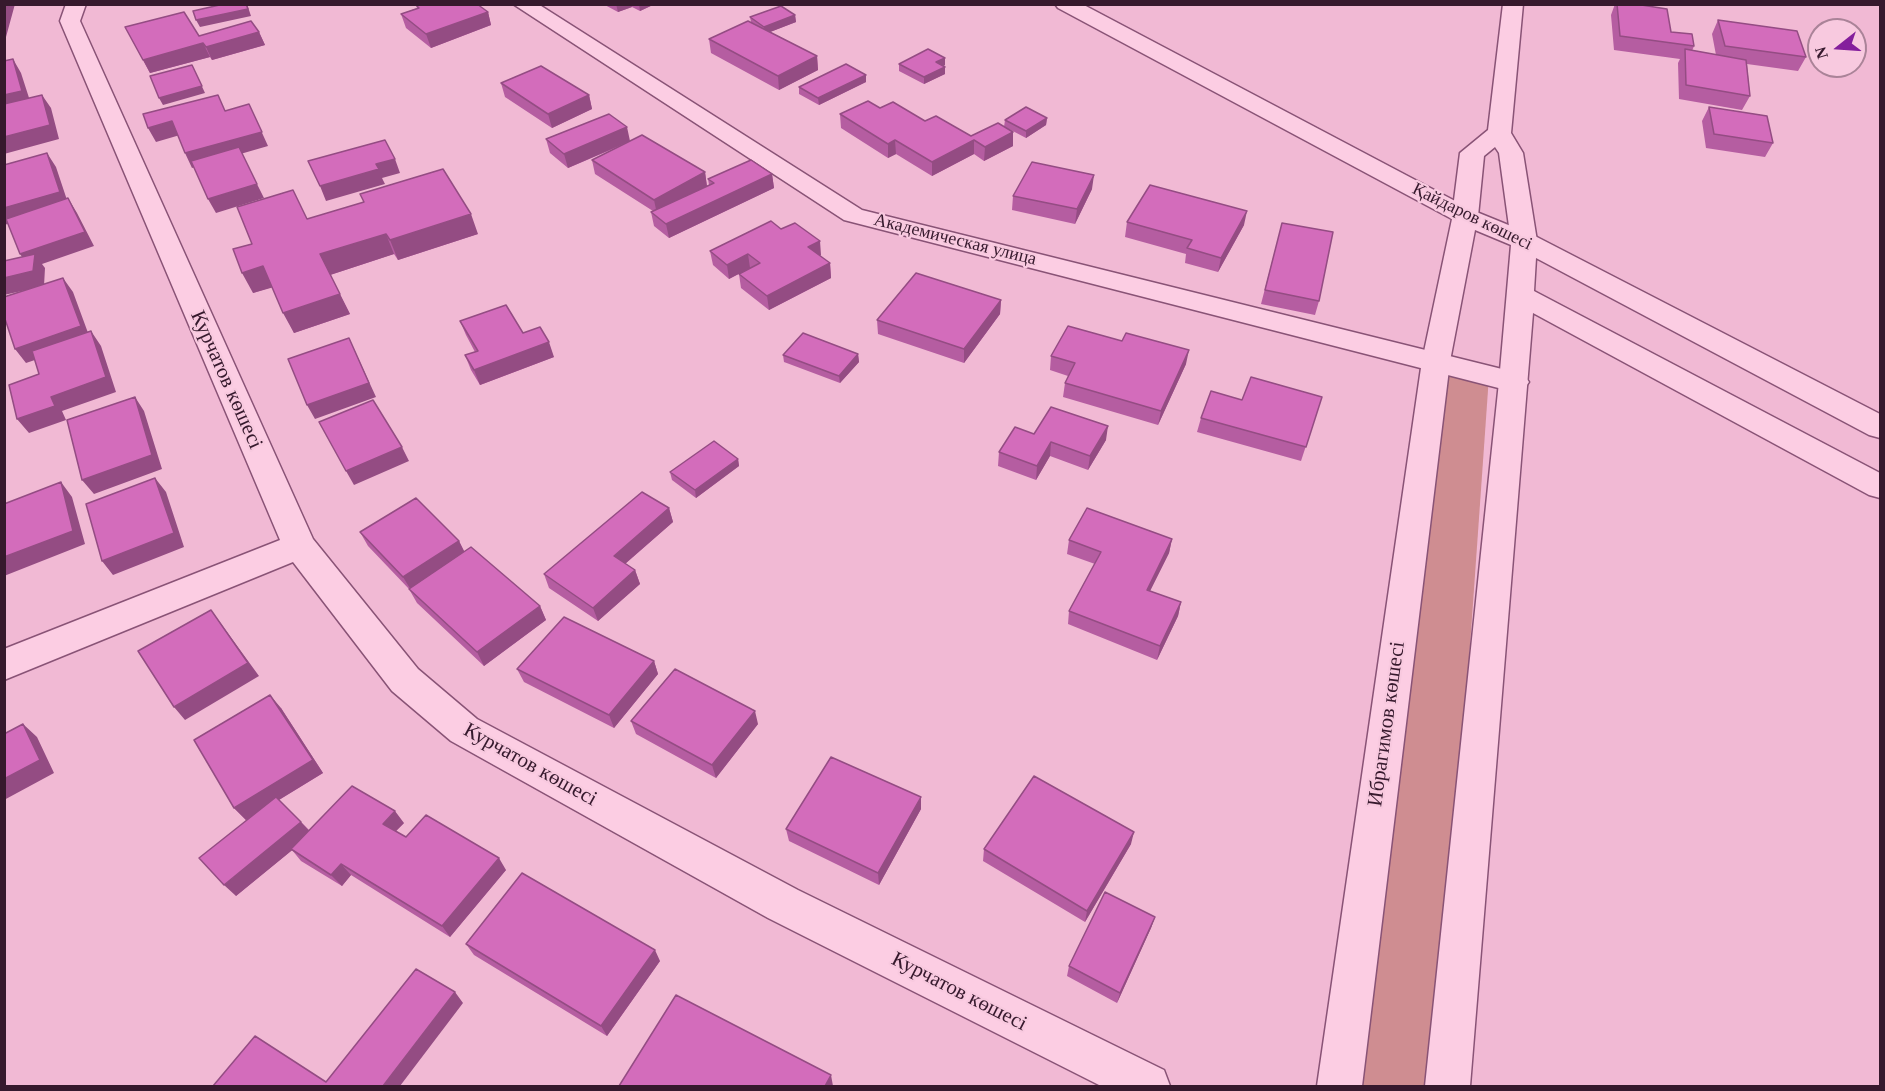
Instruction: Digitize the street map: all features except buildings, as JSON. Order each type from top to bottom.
[{"type":"street","name":"Курчатов көшесі","points":[[76,4],[70,21],[299,546],[405,680],[464,730],[783,904],[1148,1086]]},
{"type":"street","name":"Академическая улица","points":[[523,4],[853,215],[1436,361]]},
{"type":"street","name":"Қайдаров көшесі","points":[[1065,4],[1465,216],[1524,242],[1881,427]]},
{"type":"street","points":[[1448,1086],[1521,295],[1524,242],[1511,153],[1498,133],[1513,4]]},
{"type":"street","name":"Ибрагимов көшесі","points":[[1339,1086],[1436,361],[1465,216],[1472,153],[1498,133]]},
{"type":"street","points":[[1521,295],[1881,487]]},
{"type":"street","points":[[1436,361],[1514,382]]},
{"type":"street","points":[[4,665],[299,546]]},
{"type":"shaded area","points":[[1440,365],[1489,376],[1439,1086],[1350,1086]]}]
